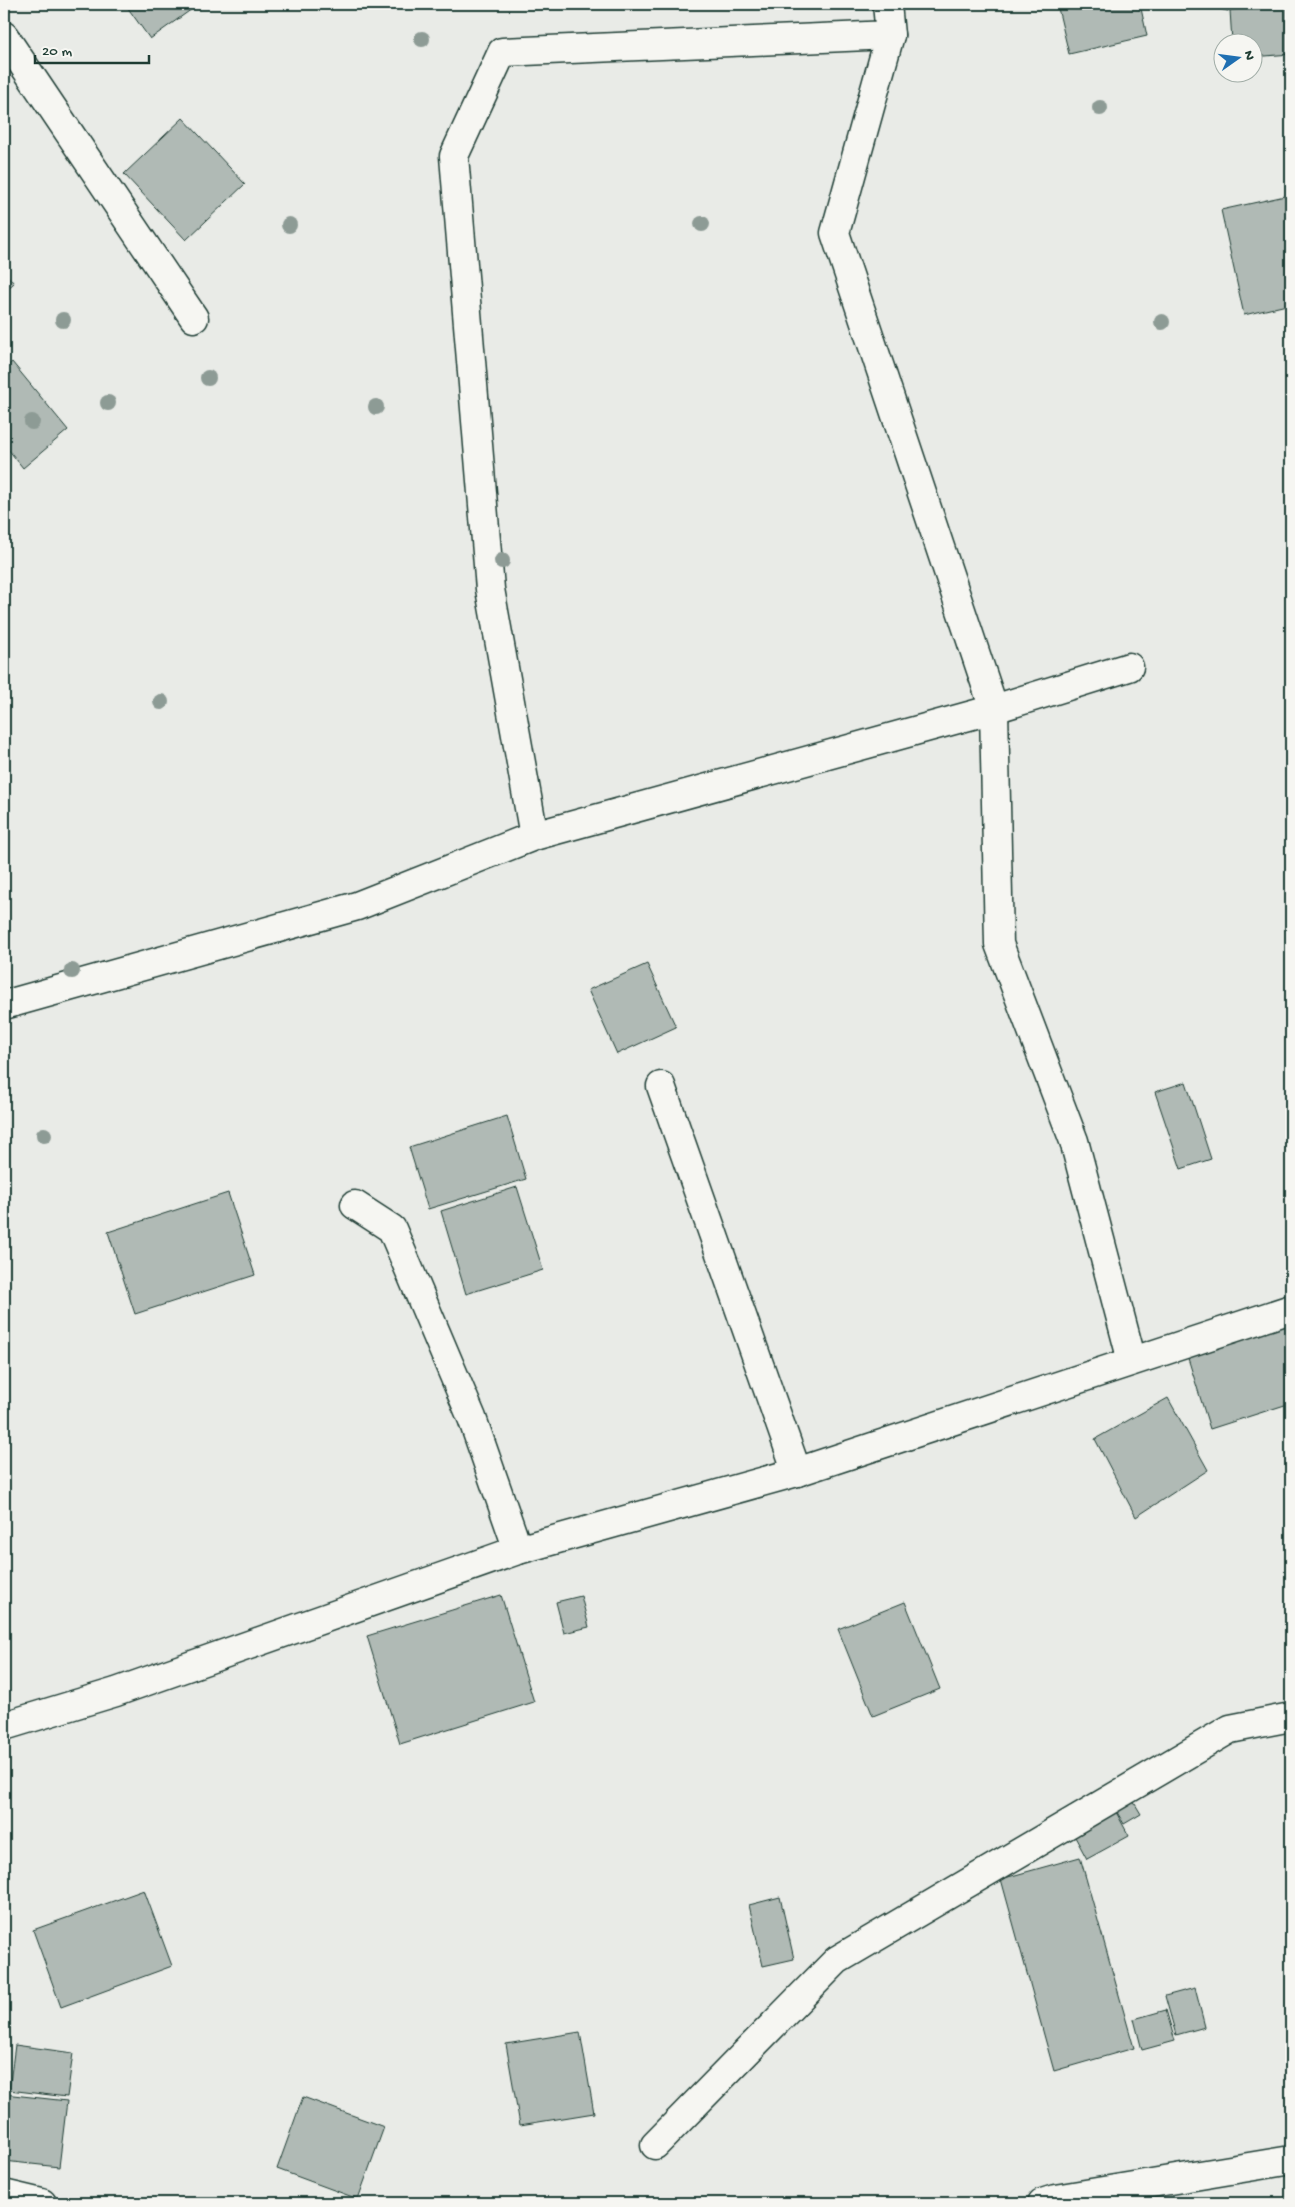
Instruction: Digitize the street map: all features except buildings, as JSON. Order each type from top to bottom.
[{"type":"street","points":[[888,4],[890,35],[835,233],[994,709],[999,944],[1074,1140],[1132,1361]]},
{"type":"street","points":[[534,836],[490,590],[454,156],[502,52],[890,35]]},
{"type":"street","points":[[4,36],[194,318]]},
{"type":"street","points":[[4,1005],[357,906],[534,836],[994,709],[1128,666]]},
{"type":"street","points":[[660,1086],[797,1472]]},
{"type":"street","points":[[355,1205],[392,1229],[472,1418],[518,1550]]},
{"type":"street","points":[[4,1726],[116,1692],[518,1550],[797,1472],[1291,1309]]},
{"type":"street","points":[[655,2145],[837,1960],[1230,1729],[1291,1717]]},
{"type":"street","points":[[1042,2203],[1055,2199],[1291,2160]]},
{"type":"street","points":[[4,2194],[42,2203]]}]
